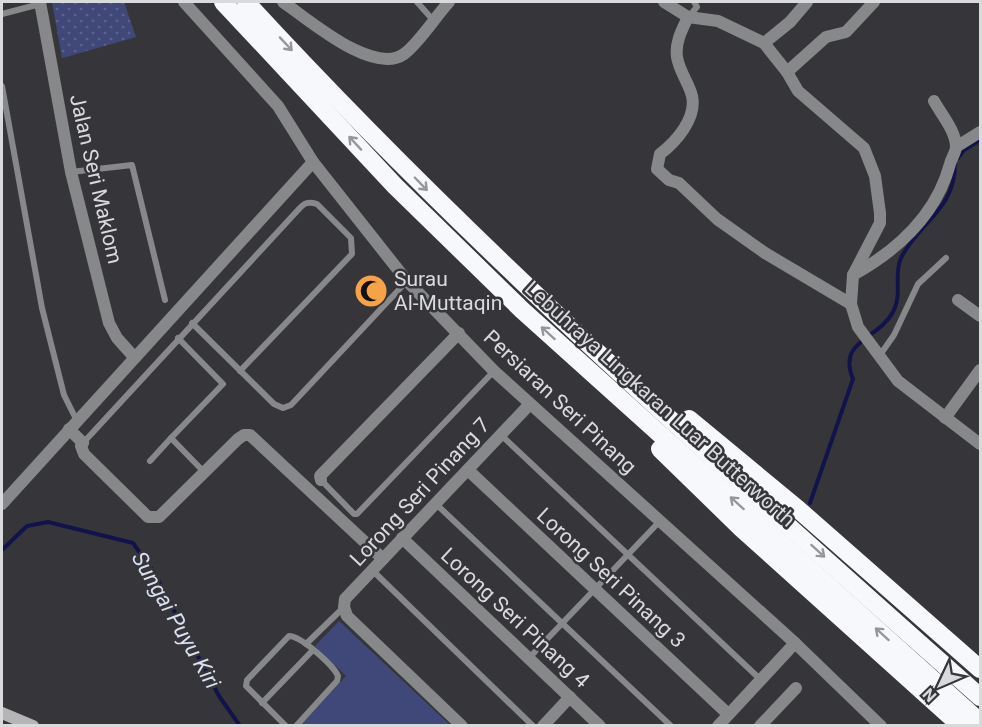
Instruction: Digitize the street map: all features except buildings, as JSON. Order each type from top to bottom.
[{"type":"highway","name":"Lebuhraya Lingkaran Luar Butterworth","points":[[223,2],[394,186],[522,310],[981,722]]},
{"type":"highway","name":"Lebuhraya Lingkaran Luar Butterworth","points":[[246,2],[432,195],[603,357],[981,697]]},
{"type":"highway","points":[[603,357],[653,389],[981,669]]},
{"type":"highway","points":[[591,372],[632,423],[741,528],[961,726]]},
{"type":"main road","points":[[2,713],[33,726]]},
{"type":"street","name":"Persiaran Seri Pinang","points":[[184,2],[278,106],[313,162],[407,281],[530,405],[541,411],[795,643],[882,726]]},
{"type":"street","points":[[282,2],[333,37],[372,58],[387,60],[403,54],[449,2]]},
{"type":"street","points":[[664,2],[688,17],[718,21],[764,43],[787,72],[798,91],[864,148],[875,176],[880,223],[853,275],[851,304],[858,327],[898,381],[981,444]]},
{"type":"street","points":[[764,43],[790,22],[807,2]]},
{"type":"street","points":[[787,72],[826,37],[846,32],[874,2]]},
{"type":"street","name":"Jalan Seri Maklom","points":[[40,3],[71,172],[110,323],[117,338],[134,357]]},
{"type":"street","points":[[688,17],[677,40],[677,56],[685,84],[692,94],[692,107],[682,132],[673,145],[660,154],[657,169],[669,180],[679,183],[717,219],[765,253],[851,304]]},
{"type":"street","points":[[853,275],[877,262],[904,241],[928,213],[945,182],[956,147],[951,130],[934,101]]},
{"type":"street","points":[[956,147],[981,132]]},
{"type":"street","points":[[2,504],[313,162]]},
{"type":"street","points":[[958,300],[981,316]]},
{"type":"street","points":[[321,480],[320,476],[459,333]]},
{"type":"street","points":[[945,418],[981,370]]},
{"type":"street","name":"Lorong Seri Pinang 7","points":[[344,607],[345,599],[530,405]]},
{"type":"street","points":[[73,425],[83,443],[81,446],[84,454],[148,517],[159,517],[168,512],[238,439],[250,435],[383,559]]},
{"type":"street","name":"Lorong Seri Pinang 3","points":[[468,470],[728,714]]},
{"type":"street","name":"Lorong Seri Pinang 4","points":[[402,538],[600,726]]},
{"type":"street","points":[[344,607],[347,616],[462,726]]},
{"type":"street","points":[[718,726],[795,643]]},
{"type":"street","points":[[760,726],[796,688]]},
{"type":"street","points":[[543,726],[570,697]]},
{"type":"lane","points":[[417,2],[433,20]]},
{"type":"lane","points":[[688,17],[697,7],[694,2]]},
{"type":"lane","points":[[2,14],[40,3]]},
{"type":"lane","points":[[2,86],[42,308],[73,425]]},
{"type":"lane","points":[[71,172],[132,165],[165,300]]},
{"type":"lane","points":[[83,443],[304,203],[317,204],[351,238],[352,254],[240,371]]},
{"type":"lane","points":[[879,353],[894,335],[918,284],[946,258]]},
{"type":"lane","points":[[192,323],[274,404],[283,408],[291,405],[407,281]]},
{"type":"lane","points":[[150,461],[223,384],[178,338]]},
{"type":"lane","points":[[321,480],[354,514],[357,514],[494,371]]},
{"type":"lane","points":[[501,435],[761,680]]},
{"type":"lane","points":[[171,438],[205,474]]},
{"type":"lane","points":[[435,503],[672,726]]},
{"type":"lane","points":[[529,658],[661,521]]},
{"type":"lane","points":[[372,570],[533,726]]},
{"type":"lane","points":[[306,644],[344,607]]},
{"type":"lane","points":[[286,726],[246,686],[247,680],[289,636],[297,636],[338,676],[337,681],[296,726]]},
{"type":"lane","points":[[262,703],[313,650]]},
{"type":"shaded area","points":[[52,2],[124,2],[136,37],[62,58]]},
{"type":"shaded area","points":[[339,621],[450,725],[300,726],[346,676],[315,646]]},
{"type":"waterway","points":[[958,158],[964,150],[980,140]]},
{"type":"waterway","points":[[810,503],[853,379],[850,356],[861,341],[878,329],[893,312],[896,305],[901,258],[908,246],[943,204],[953,180],[955,164]]},
{"type":"waterway","name":"Sungai Puyu Kiri","points":[[2,550],[27,526],[48,522],[133,543],[153,571],[219,696],[240,726]]},
{"type":"place","name":"Surau Al-Muttaqin","points":[[371,291]]}]
